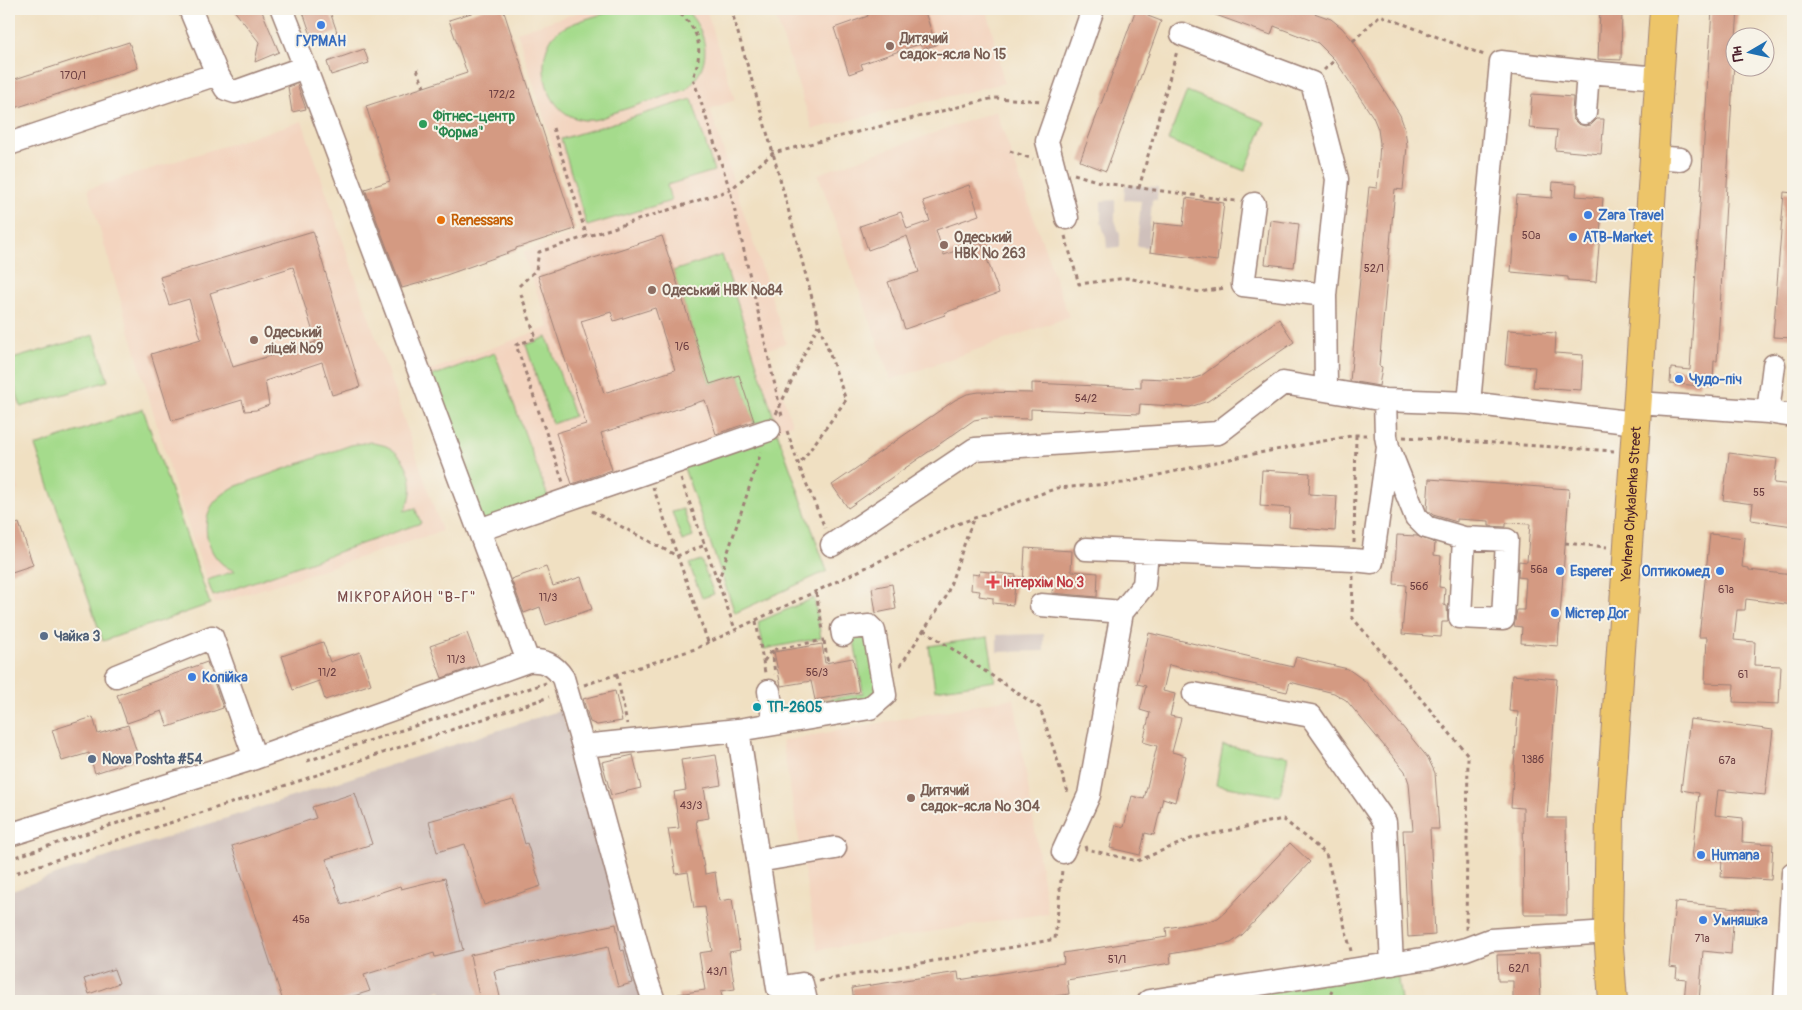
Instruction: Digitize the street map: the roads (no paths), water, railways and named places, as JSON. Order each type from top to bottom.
[{"type":"main road","name":"Yevhena Chykalenka Street","points":[[1613,1001],[1608,932],[1610,813],[1637,413],[1667,158],[1660,78],[1664,9]]},
{"type":"street","points":[[190,9],[217,74],[226,88],[235,92],[305,67]]},
{"type":"street","points":[[282,9],[528,661]]},
{"type":"street","points":[[1067,218],[1047,141],[1093,9]]},
{"type":"street","points":[[1182,34],[1312,83],[1337,179],[1325,295],[1326,389]]},
{"type":"street","points":[[1469,403],[1501,62],[1660,78]]},
{"type":"street","points":[[1585,113],[1588,72]]},
{"type":"street","points":[[9,144],[217,74]]},
{"type":"street","points":[[1254,204],[1243,285],[1325,295]]},
{"type":"street","points":[[1768,412],[1774,365]]},
{"type":"street","points":[[832,544],[975,449],[1218,433],[1283,382],[1386,400],[1637,413],[1768,412],[1793,416]]},
{"type":"street","points":[[1086,549],[1372,562],[1387,441],[1386,400]]},
{"type":"street","points":[[479,530],[768,430]]},
{"type":"street","points":[[1387,441],[1416,517],[1426,527],[1464,538]]},
{"type":"street","points":[[1063,852],[1089,795],[1122,612],[1144,585],[1147,551]]},
{"type":"street","points":[[1041,605],[1122,612]]},
{"type":"street","points":[[583,746],[738,730],[870,708],[885,695],[874,631],[870,626],[842,629],[834,638]]},
{"type":"street","points":[[116,676],[212,637],[255,758]]},
{"type":"street","points":[[9,835],[255,758],[528,661],[538,660],[549,663],[557,669],[563,678],[643,968],[654,1001]]},
{"type":"street","points":[[772,685],[774,724]]},
{"type":"street","points":[[1194,694],[1311,716],[1385,822],[1392,964]]},
{"type":"street","points":[[738,730],[778,988],[804,992]]},
{"type":"street","points":[[758,861],[835,848]]},
{"type":"street","points":[[1785,1001],[1793,873]]},
{"type":"street","points":[[1149,1001],[1429,958],[1466,949],[1490,940],[1608,932]]},
{"type":"place","name":"ГУРМАН","points":[[321,25]]},
{"type":"place","name":"Дитячий садок-ясла № 15","points":[[890,46]]},
{"type":"place","name":"Фітнес-центр \"Форма\"","points":[[423,124]]},
{"type":"place","name":"Zara Travel","points":[[1588,215]]},
{"type":"place","name":"Renessans","points":[[441,220]]},
{"type":"place","name":"ATB-Market","points":[[1573,237]]},
{"type":"place","name":"Одеський НВК № 263","points":[[944,245]]},
{"type":"place","name":"Одеський НВК №84","points":[[652,290]]},
{"type":"place","name":"Одеський ліцей №9","points":[[254,340]]},
{"type":"place","name":"Чудо-піч","points":[[1679,379]]},
{"type":"place","name":"Esperer","points":[[1560,571]]},
{"type":"place","name":"Оптикомед","points":[[1720,571]]},
{"type":"place","name":"Інтерхім № 3","points":[[993,582]]},
{"type":"place","name":"Містер Дог","points":[[1555,613]]},
{"type":"place","name":"Чайка 3","points":[[44,636]]},
{"type":"place","name":"Копійка","points":[[192,677]]},
{"type":"place","name":"ТП-2605","points":[[757,707]]},
{"type":"place","name":"Nova Poshta #54","points":[[92,759]]},
{"type":"place","name":"Дитячий садок-ясла № 304","points":[[911,798]]},
{"type":"place","name":"Humana","points":[[1701,855]]},
{"type":"place","name":"Умняшка","points":[[1703,920]]},
{"type":"district","name":"МІКРОРАЙОН \"В-Г\"","points":[[407,597]]}]
